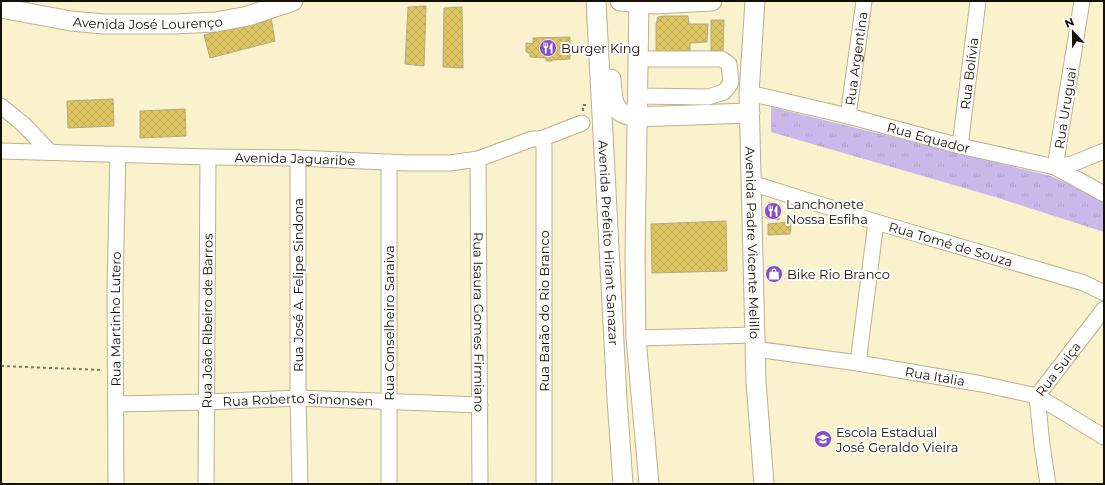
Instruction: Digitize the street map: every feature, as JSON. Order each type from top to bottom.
[{"type":"main road","name":"Avenida José Lourenço","points":[[1,8],[71,21],[104,24],[174,24],[216,22],[241,17],[293,1]]},
{"type":"main road","name":"Avenida Prefeito Hirant Sanazar","points":[[596,1],[617,399],[623,484]]},
{"type":"main road","points":[[620,1],[654,4],[712,1]]},
{"type":"main road","name":"Avenida Padre Vicente Melillo","points":[[755,1],[749,93],[756,382],[764,484]]},
{"type":"main road","name":"Avenida Prefeito Hirant Sanazar","points":[[639,2],[636,117],[636,338],[649,484]]},
{"type":"main road","points":[[598,38],[607,53],[612,93],[617,108],[620,112],[636,117],[750,113]]},
{"type":"street","name":"Rua Argentina","points":[[848,116],[864,1]]},
{"type":"street","name":"Rua Bolívia","points":[[960,146],[978,1]]},
{"type":"street","name":"Rua Uruguai","points":[[1055,167],[1082,1]]},
{"type":"street","points":[[637,59],[722,59],[729,64],[731,83],[724,92],[708,97],[637,96]]},
{"type":"street","name":"Rua Equador","points":[[749,93],[848,116],[960,146],[1055,167],[1104,194]]},
{"type":"street","points":[[1,106],[23,124],[50,152]]},
{"type":"street","name":"Avenida Jaguaribe","points":[[1,151],[450,163],[478,159],[532,139],[541,139],[582,123]]},
{"type":"street","name":"Rua Barão do Rio Branco","points":[[541,139],[544,146],[544,484]]},
{"type":"street","points":[[1055,167],[1072,164],[1104,151]]},
{"type":"street","name":"Rua Martinho Lutero","points":[[116,484],[115,290],[118,154]]},
{"type":"street","name":"Rua João Ribeiro de Barros","points":[[206,484],[208,157]]},
{"type":"street","name":"Rua José A. Felipe Sindona","points":[[298,158],[298,398],[300,484]]},
{"type":"street","name":"Rua Isaura Gomes Firmiano","points":[[478,159],[480,484]]},
{"type":"street","name":"Rua Conselheiro Saraiva","points":[[389,162],[390,484]]},
{"type":"street","name":"Rua Tomé de Souza","points":[[751,183],[876,222],[1084,283],[1104,293]]},
{"type":"street","points":[[858,363],[876,222]]},
{"type":"street","name":"Rua Suiça","points":[[1048,484],[1037,396],[1104,309]]},
{"type":"street","name":"Rua Itália","points":[[636,338],[755,342],[858,363],[982,384],[1037,396],[1104,437]]},
{"type":"street","name":"Rua Roberto Simonsen","points":[[116,404],[298,398],[480,405]]},
{"type":"path","points":[[1,366],[116,371]]},
{"type":"green space","points":[[771,107],[1051,176],[1104,200],[1104,232],[995,197],[771,132]]},
{"type":"building","points":[[426,6],[424,66],[405,64],[408,7]]},
{"type":"building","points":[[462,7],[463,68],[443,67],[444,8]]},
{"type":"building","points":[[688,16],[689,24],[708,24],[707,42],[690,43],[690,51],[656,52],[656,24],[658,17]]},
{"type":"building","points":[[271,18],[275,41],[210,58],[204,35]]},
{"type":"building","points":[[711,20],[724,20],[723,52],[711,51]]},
{"type":"building","name":"Burger King","points":[[570,37],[570,59],[546,61],[546,58],[530,57],[530,53],[526,52],[526,43],[533,44],[533,38]]},
{"type":"building","points":[[113,99],[114,126],[68,128],[67,101]]},
{"type":"building","points":[[185,109],[186,136],[140,138],[140,111]]},
{"type":"building","name":"Lanchonete Nossa Esfiha","points":[[769,202],[780,205],[779,220],[766,218]]},
{"type":"building","points":[[726,221],[727,271],[652,273],[651,224]]},
{"type":"building","points":[[791,222],[790,234],[768,235],[768,224]]},
{"type":"place","name":"Burger King","points":[[548,48]]},
{"type":"place","name":"Lanchonete Nossa Esfiha","points":[[773,211]]},
{"type":"place","name":"Bike Rio Branco","points":[[774,274]]},
{"type":"place","name":"Escola Estadual José Geraldo Vieira","points":[[823,439]]}]
